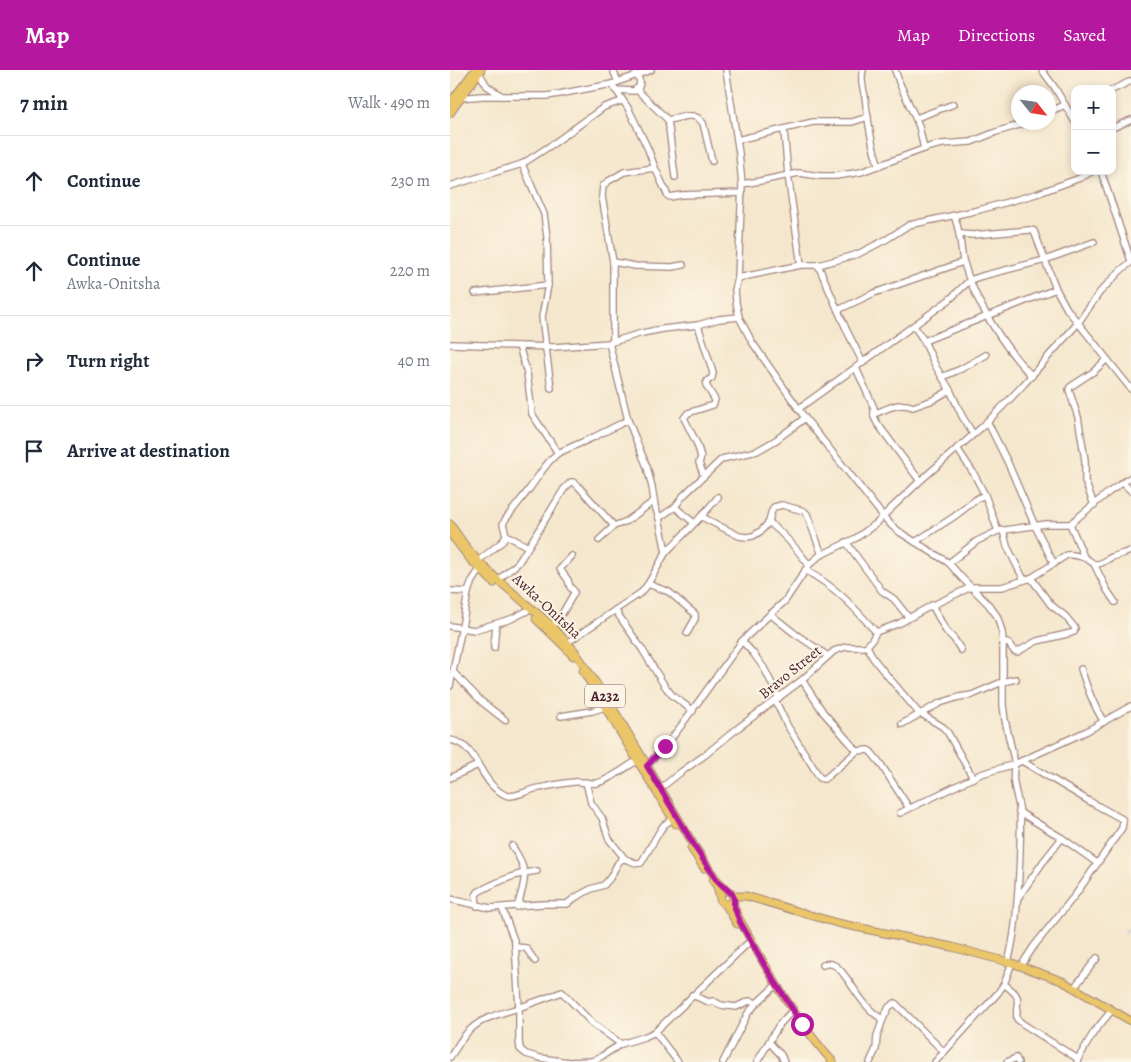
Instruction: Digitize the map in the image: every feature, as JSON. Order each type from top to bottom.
[{"type":"main road","points":[[450,113],[462,98],[478,71]]},
{"type":"main road","points":[[452,101],[478,71]]},
{"type":"main road","name":"Awka-Onitsha","points":[[450,524],[479,565],[552,626],[565,643],[638,760],[661,788],[675,818],[730,898]]},
{"type":"main road","name":"Awka-Onitsha","points":[[450,533],[462,550],[526,611],[565,643],[581,660],[618,718],[698,859],[717,886],[720,898],[723,893],[730,898]]},
{"type":"main road","points":[[730,898],[740,896],[752,897],[837,923],[952,947],[1010,962],[1062,981],[1131,1021]]},
{"type":"main road","name":"A232","points":[[730,898],[747,944],[803,1032],[828,1062]]},
{"type":"main road","name":"A232","points":[[730,898],[740,922],[769,972],[802,1024],[833,1062]]},
{"type":"street","points":[[613,70],[615,86],[648,149],[666,194],[670,197],[742,193]]},
{"type":"street","points":[[452,101],[462,98],[547,96],[615,86],[651,70]]},
{"type":"street","points":[[726,70],[742,184],[736,290],[739,317],[752,342],[804,418],[883,516],[892,526],[949,563],[988,604],[997,616],[1002,632],[1003,705],[1015,764],[1013,772],[1020,812],[1020,855],[1015,931],[1004,984],[935,1062]]},
{"type":"street","points":[[862,70],[861,78],[875,154],[879,166]]},
{"type":"street","points":[[902,70],[895,70],[916,118],[924,149]]},
{"type":"street","points":[[1042,70],[1065,105],[1071,109]]},
{"type":"street","points":[[478,71],[487,86],[502,96]]},
{"type":"street","points":[[615,86],[634,91],[639,87],[640,82],[637,75]]},
{"type":"street","points":[[1116,88],[1131,81]]},
{"type":"street","points":[[636,89],[668,120],[676,177]]},
{"type":"street","points":[[450,186],[522,164],[604,107],[622,101]]},
{"type":"street","points":[[916,118],[954,104]]},
{"type":"street","points":[[1056,109],[1065,105]]},
{"type":"street","points":[[668,120],[693,116],[704,123],[712,161]]},
{"type":"street","points":[[737,140],[814,122],[852,122],[868,117]]},
{"type":"street","points":[[1116,126],[1131,120]]},
{"type":"street","points":[[742,184],[798,173],[836,176],[861,172],[924,149],[942,144],[971,142],[1011,127]]},
{"type":"street","points":[[784,130],[788,175],[801,265]]},
{"type":"street","points":[[522,164],[544,214],[548,237],[548,285],[542,317],[552,388]]},
{"type":"street","points":[[655,168],[624,172],[603,186],[602,196],[613,262],[611,342],[628,420],[647,468],[666,552]]},
{"type":"street","points":[[738,278],[801,265],[818,265],[858,254],[909,225],[1036,194],[1085,175]]},
{"type":"street","points":[[645,768],[693,711],[742,641],[785,601],[810,564],[822,555],[856,538],[877,523],[920,481],[987,421],[1032,376],[1078,323],[1100,292],[1131,261],[1102,175]]},
{"type":"street","points":[[954,215],[960,234],[964,262],[970,280],[987,316],[1023,367],[1032,376]]},
{"type":"street","points":[[960,234],[1032,230],[1035,233],[1056,289],[1067,309],[1131,389]]},
{"type":"street","points":[[798,409],[949,300],[970,280],[1045,260],[1094,242]]},
{"type":"street","points":[[613,262],[640,266],[672,267],[683,265]]},
{"type":"street","points":[[838,310],[874,293],[964,262]]},
{"type":"street","points":[[818,265],[863,363]]},
{"type":"street","points":[[475,293],[548,285]]},
{"type":"street","points":[[924,341],[1056,289]]},
{"type":"street","points":[[450,344],[547,346],[611,342],[628,336],[663,329],[698,325],[719,319],[739,317]]},
{"type":"street","points":[[698,325],[713,372],[712,378],[706,382],[706,385],[715,400],[713,404],[688,413],[684,418],[697,444],[704,476]]},
{"type":"street","points":[[914,326],[924,341],[936,367],[973,434]]},
{"type":"street","points":[[519,346],[527,373],[532,414],[558,453]]},
{"type":"street","points":[[942,377],[986,355]]},
{"type":"street","points":[[1094,505],[1085,481],[1085,460],[1078,417],[1069,390],[1070,387],[1094,372],[1107,359]]},
{"type":"street","points":[[856,368],[874,408],[874,417],[877,423],[920,481]]},
{"type":"street","points":[[874,414],[896,405],[913,407],[933,400],[950,390]]},
{"type":"street","points":[[659,518],[675,507],[683,496],[722,459],[757,451],[776,440],[804,418]]},
{"type":"street","points":[[450,686],[468,592],[479,565],[503,541],[506,535],[503,524],[505,520],[542,470],[558,453],[628,420]]},
{"type":"street","points":[[987,421],[1008,463],[1034,526],[1054,564]]},
{"type":"street","points":[[957,448],[985,495],[1024,580]]},
{"type":"street","points":[[949,563],[977,541],[1000,530],[1046,524],[1070,524],[1109,492],[1131,477]]},
{"type":"street","points":[[498,580],[518,563],[571,482],[578,486],[614,526]]},
{"type":"street","points":[[1123,483],[1131,491]]},
{"type":"street","points":[[915,542],[985,495]]},
{"type":"street","points":[[565,643],[642,592],[666,552],[702,517],[718,497]]},
{"type":"street","points":[[599,540],[614,526],[627,521],[654,501]]},
{"type":"street","points":[[702,517],[739,536],[746,537],[753,536],[761,531],[770,522],[772,509],[778,505],[804,511],[810,521],[822,555]]},
{"type":"street","points":[[675,507],[694,523]]},
{"type":"street","points":[[770,522],[794,545],[810,564]]},
{"type":"street","points":[[1070,524],[1084,557]]},
{"type":"street","points":[[506,535],[528,547]]},
{"type":"street","points":[[846,542],[882,591],[894,599],[909,618]]},
{"type":"street","points":[[1094,564],[1102,564],[1110,558],[1131,551]]},
{"type":"street","points":[[973,778],[943,727],[918,712],[873,658],[867,646],[876,632],[900,623],[932,605],[972,587],[1002,587],[1031,578],[1071,554],[1084,557],[1094,564],[1115,602]]},
{"type":"street","points":[[552,626],[559,619],[574,593],[560,569],[572,556]]},
{"type":"street","points":[[805,570],[834,588],[876,632]]},
{"type":"street","points":[[1003,641],[1010,644],[1017,652],[1038,641],[1074,632],[1075,628],[1068,619],[1051,605],[1031,578]]},
{"type":"street","points":[[648,584],[669,592],[695,614],[695,619],[687,634]]},
{"type":"street","points":[[450,591],[468,592]]},
{"type":"street","points":[[932,605],[946,631],[961,650]]},
{"type":"street","points":[[615,610],[642,649],[664,686],[672,695],[693,711]]},
{"type":"street","points":[[450,626],[474,630],[511,619],[526,611]]},
{"type":"street","points":[[770,614],[800,638],[828,656]]},
{"type":"street","points":[[494,648],[496,624]]},
{"type":"street","points":[[742,641],[764,668],[787,725],[820,778],[824,779],[827,777],[857,751],[868,750],[880,763],[909,808]]},
{"type":"street","name":"Bravo Street","points":[[661,788],[802,680],[834,651],[845,647],[867,646]]},
{"type":"street","points":[[1081,669],[1087,689],[1104,722]]},
{"type":"street","points":[[453,672],[482,702],[505,720]]},
{"type":"street","points":[[902,724],[940,703],[972,695],[1002,682],[1016,679]]},
{"type":"street","points":[[802,680],[823,712],[857,751]]},
{"type":"street","points":[[900,812],[981,774],[1015,764],[1063,743],[1131,706]]},
{"type":"street","points":[[561,716],[605,707]]},
{"type":"street","points":[[450,740],[461,743],[466,747],[473,755],[490,784],[507,796],[537,788],[576,782],[596,783],[606,780],[638,760]]},
{"type":"street","points":[[1021,966],[1034,946],[1076,894],[1122,828],[1123,821],[1022,761]]},
{"type":"street","points":[[450,778],[478,765]]},
{"type":"street","points":[[586,782],[591,803],[602,818],[609,839],[625,859],[641,863],[661,829],[675,818]]},
{"type":"street","points":[[1020,812],[1062,838],[1097,863]]},
{"type":"street","points":[[1018,898],[1062,838]]},
{"type":"street","points":[[512,846],[518,854],[525,876],[517,907]]},
{"type":"street","points":[[450,899],[490,908],[567,904],[591,889],[604,885],[620,861],[625,859]]},
{"type":"street","points":[[477,906],[476,895],[478,892],[507,878],[524,872],[537,871]]},
{"type":"street","points":[[502,908],[515,943],[520,1049],[530,1059],[569,1062],[593,1061],[621,1044],[655,1032],[747,944]]},
{"type":"street","points":[[514,947],[526,948],[536,961]]},
{"type":"street","points":[[1074,988],[1098,958]]},
{"type":"street","points":[[823,965],[828,963],[840,969],[872,1012],[877,1017],[883,1019]]},
{"type":"street","points":[[1004,984],[1018,998],[1017,1019],[1078,1061],[1094,1032],[1112,1010]]},
{"type":"street","points":[[723,1062],[748,1013],[774,987]]},
{"type":"street","points":[[450,1058],[470,1029],[492,1015],[519,1008],[562,992],[592,1023],[621,1044]]},
{"type":"street","points":[[692,996],[709,1002],[712,1001],[736,1007],[749,1001],[757,1003]]},
{"type":"street","points":[[870,1062],[876,1049],[877,1036],[888,1007],[895,1003],[944,1052]]},
{"type":"street","points":[[757,1062],[779,1025],[790,1013]]},
{"type":"street","points":[[655,1032],[678,1062]]},
{"type":"street","points":[[769,1042],[782,1055],[784,1062]]},
{"type":"street","points":[[1007,1062],[1016,1058],[1018,1062]]},
{"type":"waterway","points":[[1124,933],[1131,927]]},
{"type":"route","points":[[665,746],[647,766],[716,879],[731,892],[740,922],[802,1024]]}]
